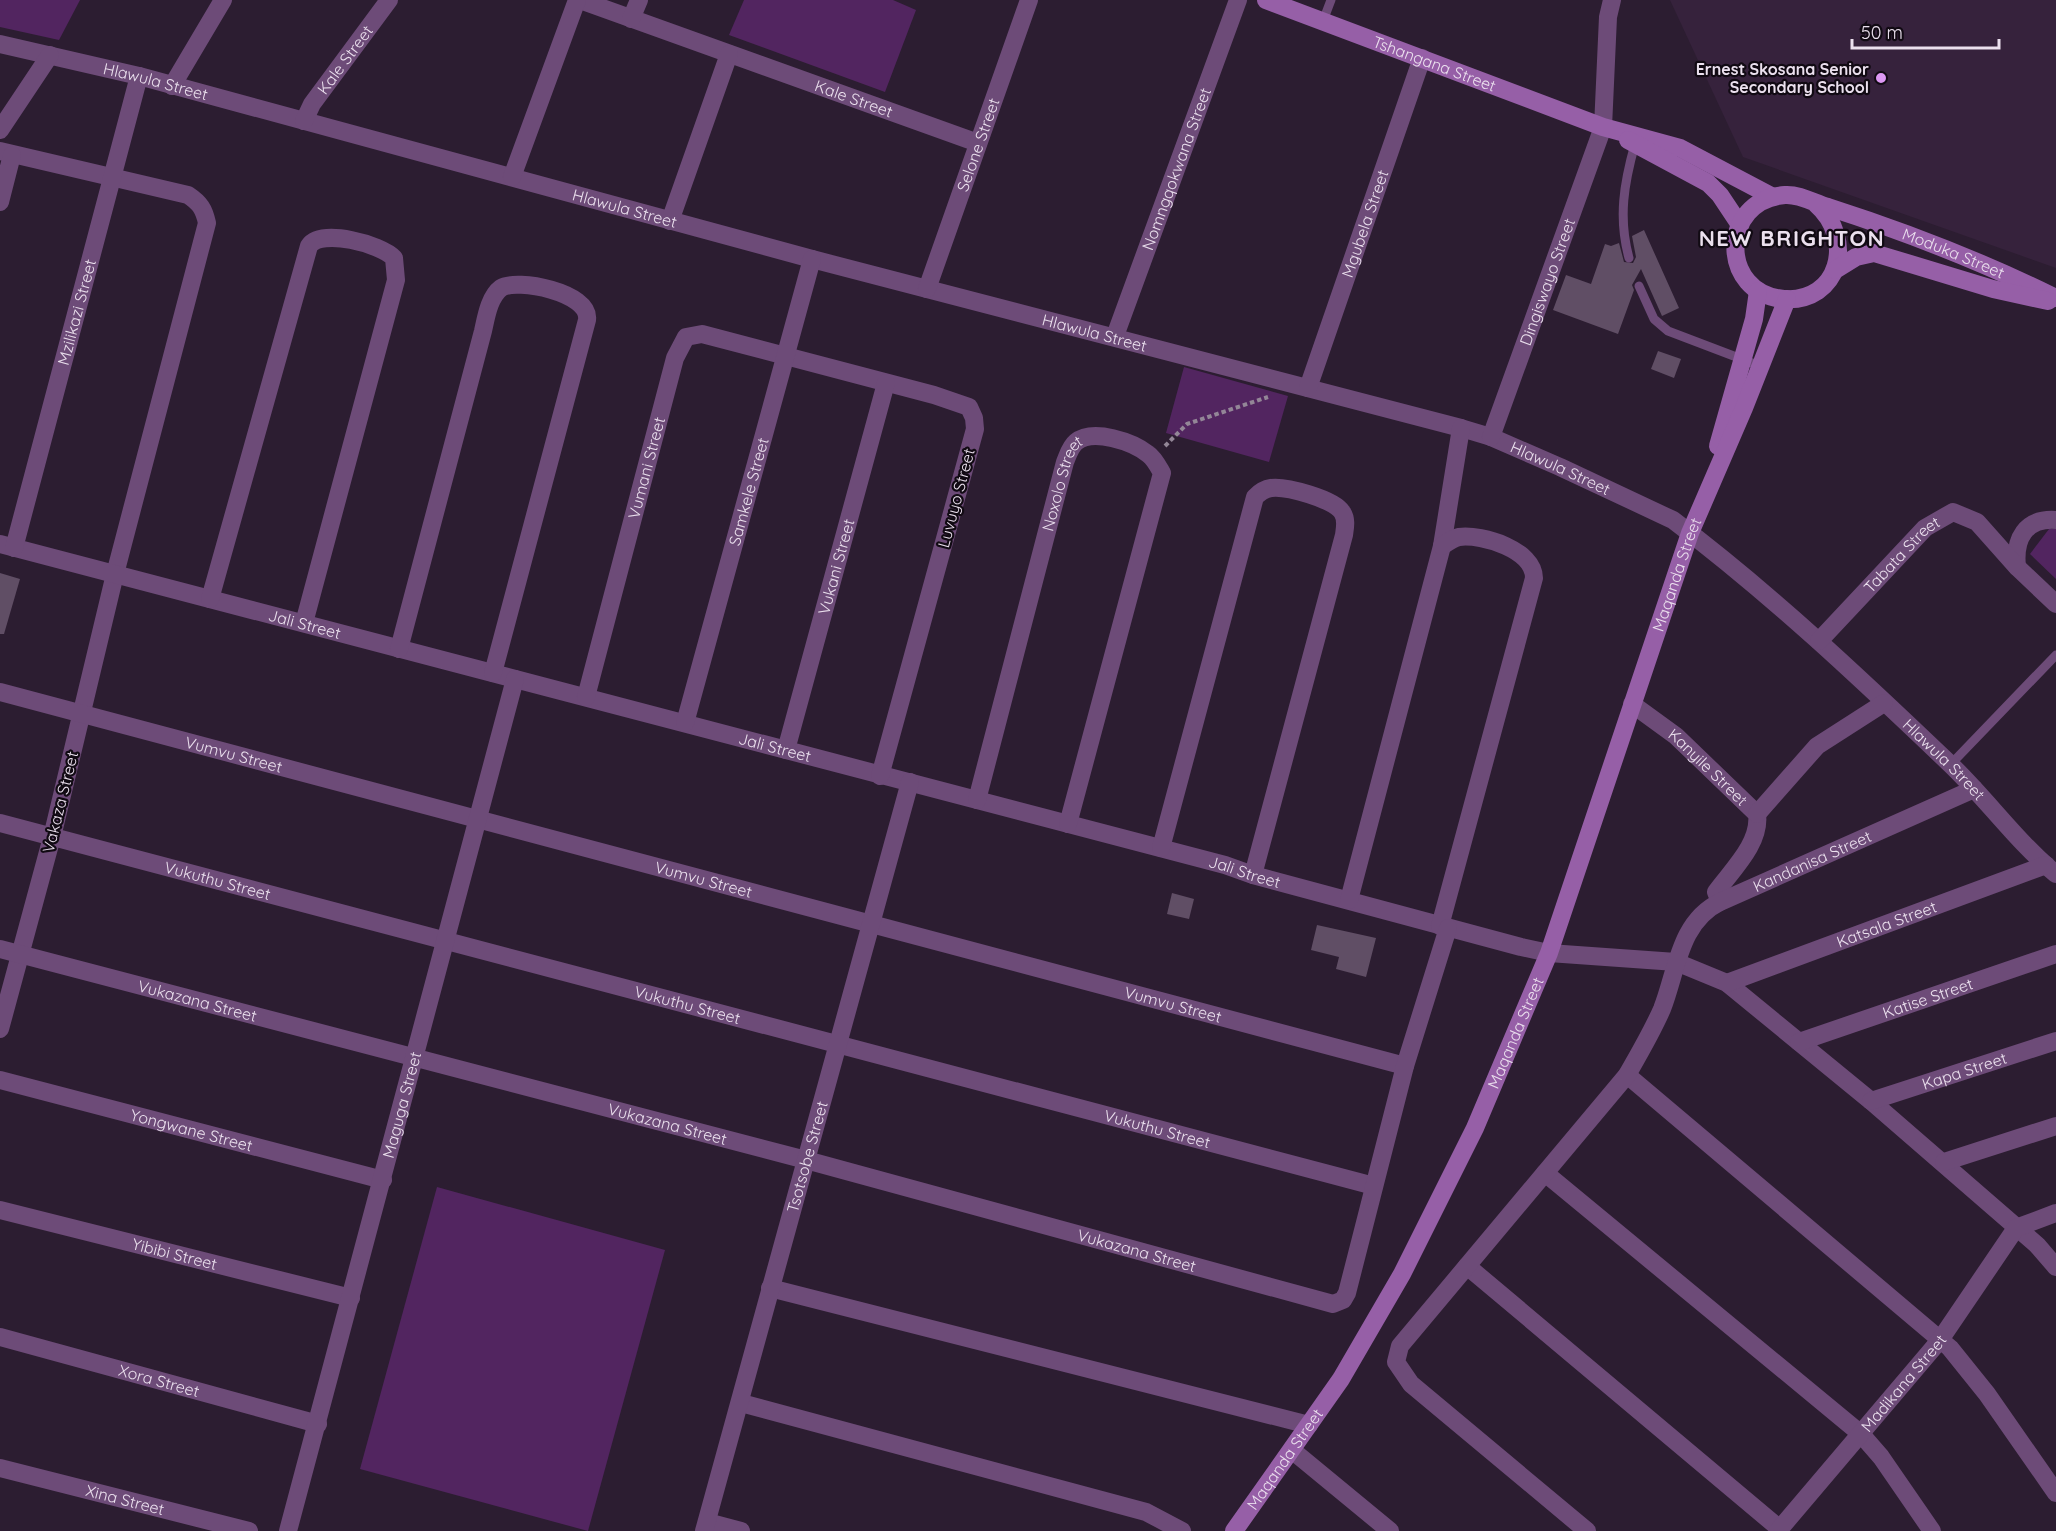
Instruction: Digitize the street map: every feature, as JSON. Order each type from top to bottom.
[{"type":"street","points":[[172,86],[223,0]]},
{"type":"street","name":"Kale Street","points":[[304,121],[312,104],[388,0]]},
{"type":"street","name":"Kale Street","points":[[512,177],[579,0],[978,143]]},
{"type":"street","points":[[631,19],[639,0]]},
{"type":"street","name":"Selone Street","points":[[927,289],[1029,0]]},
{"type":"street","name":"Nomngqokwana Street","points":[[1115,336],[1238,0]]},
{"type":"street","name":"Tshangana Street","points":[[1266,0],[1603,127],[1680,148],[1773,197]]},
{"type":"street","name":"Dingiswayo Street","points":[[1491,437],[1603,127],[1608,17],[1612,0]]},
{"type":"street","name":"Hlawula Street","points":[[0,44],[138,76],[812,259],[1115,336],[1491,437],[1673,520],[1690,533],[1787,611],[1951,765],[2051,870]]},
{"type":"street","points":[[670,221],[729,54]]},
{"type":"street","points":[[0,130],[50,55]]},
{"type":"street","name":"Mgubela Street","points":[[1308,388],[1422,58]]},
{"type":"street","name":"Mzilikazi Street","points":[[7,546],[113,179],[138,76]]},
{"type":"street","name":"Tshangana Street","points":[[1603,127],[1708,183],[1720,195],[1740,225]]},
{"type":"street","points":[[0,202],[6,153]]},
{"type":"street","name":"Vakaza Street","points":[[0,1029],[52,837],[115,574],[207,223],[199,202],[188,195],[6,153]]},
{"type":"street","points":[[1788,195],[1803,197],[1816,204],[1827,213],[1835,226],[1839,240],[1834,270],[1815,292],[1801,298],[1772,297],[1758,291],[1747,281],[1739,268],[1735,246],[1740,225],[1748,212],[1773,197],[1788,195]]},
{"type":"street","name":"Moduka Street","points":[[1816,204],[1873,222],[1974,261],[2056,300]]},
{"type":"street","points":[[210,599],[306,250],[311,242],[320,238],[332,237],[377,247],[394,258],[396,280],[303,624]]},
{"type":"street","name":"Moduka Street","points":[[1834,270],[1856,257],[1874,253],[1993,289],[2056,300]]},
{"type":"street","name":"Samkele Street","points":[[685,723],[812,259]]},
{"type":"street","points":[[399,649],[483,331],[495,295],[507,285],[517,284],[557,292],[582,303],[587,311],[587,320],[493,673]]},
{"type":"street","name":"Maqanda Street","points":[[1707,491],[1740,360],[1754,319],[1758,291]]},
{"type":"street","name":"Maqanda Street","points":[[1234,1531],[1293,1451],[1341,1379],[1423,1234],[1474,1128],[1549,952],[1690,533],[1787,299]]},
{"type":"street","name":"Vumani Street","points":[[586,698],[681,343],[690,335],[702,334],[784,356]]},
{"type":"street","name":"Luvuyo Street","points":[[784,356],[962,403],[972,412],[975,429],[880,776]]},
{"type":"street","name":"Vukani Street","points":[[786,750],[886,383]]},
{"type":"street","points":[[1349,900],[1442,546],[1461,428]]},
{"type":"street","name":"Noxolo Street","points":[[977,800],[1070,450],[1082,438],[1097,436],[1136,447],[1152,458]]},
{"type":"street","points":[[1068,824],[1162,473],[1152,458]]},
{"type":"street","points":[[1161,848],[1255,497],[1263,490],[1278,488],[1319,498],[1341,510],[1345,516],[1344,535],[1252,875]]},
{"type":"street","name":"Tabata Street","points":[[1819,641],[1925,528],[1953,512],[1977,522],[2017,567],[2056,604]]},
{"type":"street","points":[[2017,567],[2015,550],[2020,538],[2032,524],[2043,519],[2056,520]]},
{"type":"street","points":[[1374,1186],[1534,578],[1532,565],[1520,552],[1498,544],[1460,537],[1442,546]]},
{"type":"street","name":"Jali Street","points":[[7,546],[1161,848],[1444,927],[1549,952],[1676,962],[1726,982],[1944,1162],[2016,1227],[2056,1267]]},
{"type":"street","name":"Maguga Street","points":[[288,1531],[515,679]]},
{"type":"street","name":"Vumvu Street","points":[[0,692],[1405,1066]]},
{"type":"street","points":[[1757,814],[1817,746],[1884,703]]},
{"type":"street","name":"Kanyile Street","points":[[1632,704],[1676,736],[1757,814],[1758,824],[1755,837],[1716,892],[1720,902]]},
{"type":"street","name":"Tsotsobe Street","points":[[706,1526],[909,782]]},
{"type":"street","name":"Kandanisa Street","points":[[1587,1531],[1411,1384],[1396,1362],[1400,1346],[1627,1075],[1653,1029],[1676,962],[1700,915],[1720,902],[1974,789]]},
{"type":"street","name":"Vukuthu Street","points":[[0,824],[446,939],[1374,1186]]},
{"type":"street","name":"Katsala Street","points":[[1726,982],[2051,870]]},
{"type":"street","name":"Vukazana Street","points":[[0,949],[806,1160],[1333,1304],[1343,1300],[1347,1293],[1374,1186]]},
{"type":"street","name":"Katise Street","points":[[1799,1042],[2056,954]]},
{"type":"street","name":"Kapa Street","points":[[1871,1101],[2056,1041]]},
{"type":"street","points":[[1627,1075],[1960,1358],[2056,1493]]},
{"type":"street","name":"Yongwane Street","points":[[0,1080],[383,1180]]},
{"type":"street","points":[[1944,1162],[2056,1126]]},
{"type":"street","points":[[1545,1173],[1861,1434],[1881,1457],[1932,1531]]},
{"type":"street","name":"Yibibi Street","points":[[0,1210],[351,1298]]},
{"type":"street","points":[[2016,1227],[2056,1213]]},
{"type":"street","name":"Madikana Street","points":[[1779,1530],[1940,1340],[2016,1227]]},
{"type":"street","points":[[1467,1266],[1779,1530]]},
{"type":"street","points":[[770,1288],[1309,1425]]},
{"type":"street","name":"Xora Street","points":[[0,1337],[318,1424]]},
{"type":"street","points":[[741,1403],[1136,1509],[1172,1524],[1182,1531]]},
{"type":"street","points":[[1293,1451],[1390,1531]]},
{"type":"street","name":"Xina Street","points":[[0,1468],[249,1531]]},
{"type":"street","points":[[706,1526],[741,1531]]},
{"type":"lane","points":[[1323,21],[1331,0]]},
{"type":"lane","points":[[1629,258],[1622,210],[1625,180],[1635,144]]},
{"type":"lane","points":[[1639,286],[1654,319],[1668,331],[1760,366]]},
{"type":"lane","points":[[1951,765],[2056,654]]},
{"type":"path","points":[[1152,458],[1187,424],[1279,394],[1290,382]]},
{"type":"shaded area","points":[[0,0],[80,0],[59,40],[0,27]]},
{"type":"shaded area","points":[[744,0],[893,0],[916,10],[885,92],[729,35]]},
{"type":"shaded area","name":"Ernest Skosana Senior Secondary School","points":[[1670,0],[2056,0],[2056,268],[1743,157]]},
{"type":"shaded area","points":[[1184,367],[1288,396],[1269,462],[1166,433]]},
{"type":"shaded area","points":[[2049,529],[2056,529],[2056,579],[2030,554]]},
{"type":"shaded area","points":[[437,1187],[665,1250],[588,1531],[360,1469]]},
{"type":"building","points":[[1644,230],[1679,308],[1662,316],[1641,269],[1632,285],[1634,290],[1618,334],[1553,310],[1566,275],[1591,284],[1605,244],[1611,246],[1619,243],[1624,262],[1633,263],[1636,257],[1632,236]]},
{"type":"building","points":[[1658,351],[1681,359],[1674,378],[1651,369]]},
{"type":"building","points":[[0,573],[20,579],[4,634],[0,634]]},
{"type":"building","points":[[1172,893],[1194,899],[1189,919],[1167,914]]},
{"type":"building","points":[[1317,925],[1376,938],[1366,977],[1336,969],[1339,957],[1311,950]]},
{"type":"place","name":"Ernest Skosana Senior Secondary School","points":[[1881,78]]},
{"type":"district","name":"NEW BRIGHTON","points":[[1792,238]]}]
